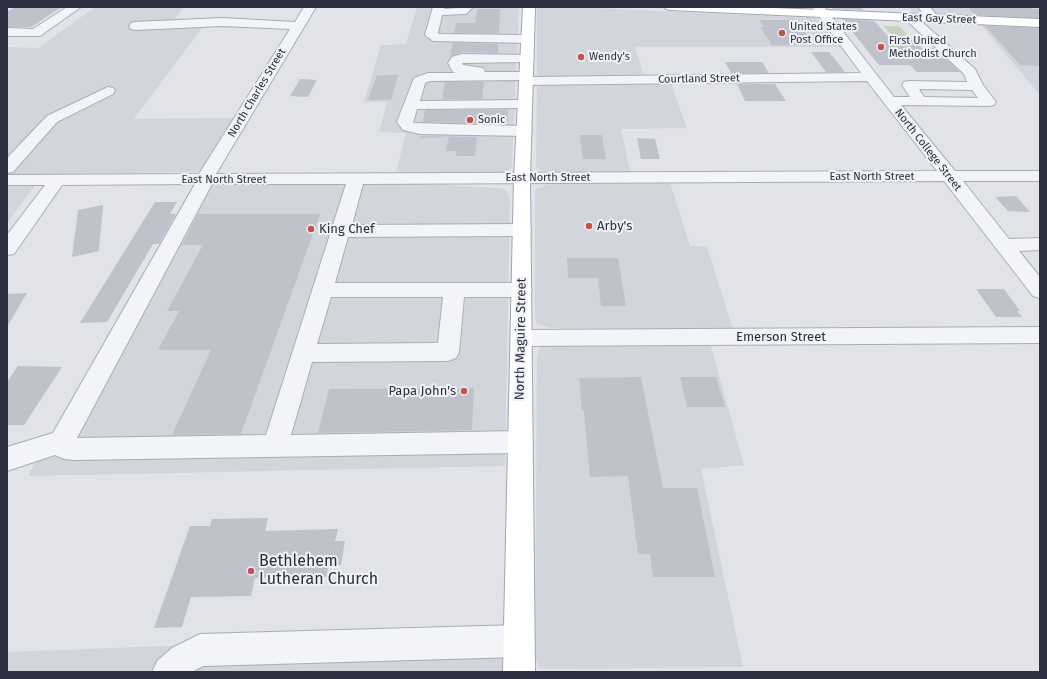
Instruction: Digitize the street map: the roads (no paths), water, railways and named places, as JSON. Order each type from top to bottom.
[{"type":"main road","name":"North Maguire Street","points":[[519,672],[522,178],[528,7]]},
{"type":"main road","name":"East Gay Street","points":[[670,7],[821,10],[910,18],[1040,23]]},
{"type":"street","points":[[7,32],[36,33],[75,7]]},
{"type":"street","name":"North Charles Street","points":[[62,442],[203,187],[204,180],[310,7]]},
{"type":"street","points":[[467,7],[462,12],[438,9],[431,35],[526,65]]},
{"type":"street","points":[[924,7],[933,18]]},
{"type":"street","name":"North College Street","points":[[821,10],[871,77],[1040,291]]},
{"type":"street","points":[[890,101],[989,102],[976,86],[970,72],[910,18]]},
{"type":"street","points":[[135,26],[222,22],[298,26]]},
{"type":"street","points":[[524,131],[420,129],[408,128],[405,122],[419,81],[428,77],[526,65]]},
{"type":"street","name":"Courtland Street","points":[[526,65],[871,77]]},
{"type":"street","points":[[920,102],[909,85],[976,86]]},
{"type":"street","points":[[7,168],[52,119],[108,91]]},
{"type":"street","points":[[411,104],[525,104]]},
{"type":"street","name":"East North Street","points":[[7,180],[356,180],[1040,176]]},
{"type":"street","points":[[7,249],[57,180]]},
{"type":"street","points":[[275,446],[356,180]]},
{"type":"street","points":[[341,231],[522,230]]},
{"type":"street","points":[[1003,245],[1040,244]]},
{"type":"street","points":[[323,290],[522,290]]},
{"type":"street","points":[[304,353],[448,352],[454,290]]},
{"type":"street","name":"Emerson Street","points":[[522,338],[1040,335]]},
{"type":"street","points":[[7,459],[62,442],[64,448],[74,449],[520,442]]},
{"type":"street","points":[[168,672],[183,659],[200,650],[519,641]]},
{"type":"place","name":"United States Post Office","points":[[782,33]]},
{"type":"place","name":"First United Methodist Church","points":[[881,47]]},
{"type":"place","name":"Wendy's","points":[[581,57]]},
{"type":"place","name":"Sonic","points":[[470,120]]},
{"type":"place","name":"Arby's","points":[[589,226]]},
{"type":"place","name":"King Chef","points":[[311,229]]},
{"type":"place","name":"Papa John's","points":[[464,391]]},
{"type":"place","name":"Bethlehem Lutheran Church","points":[[251,571]]}]
